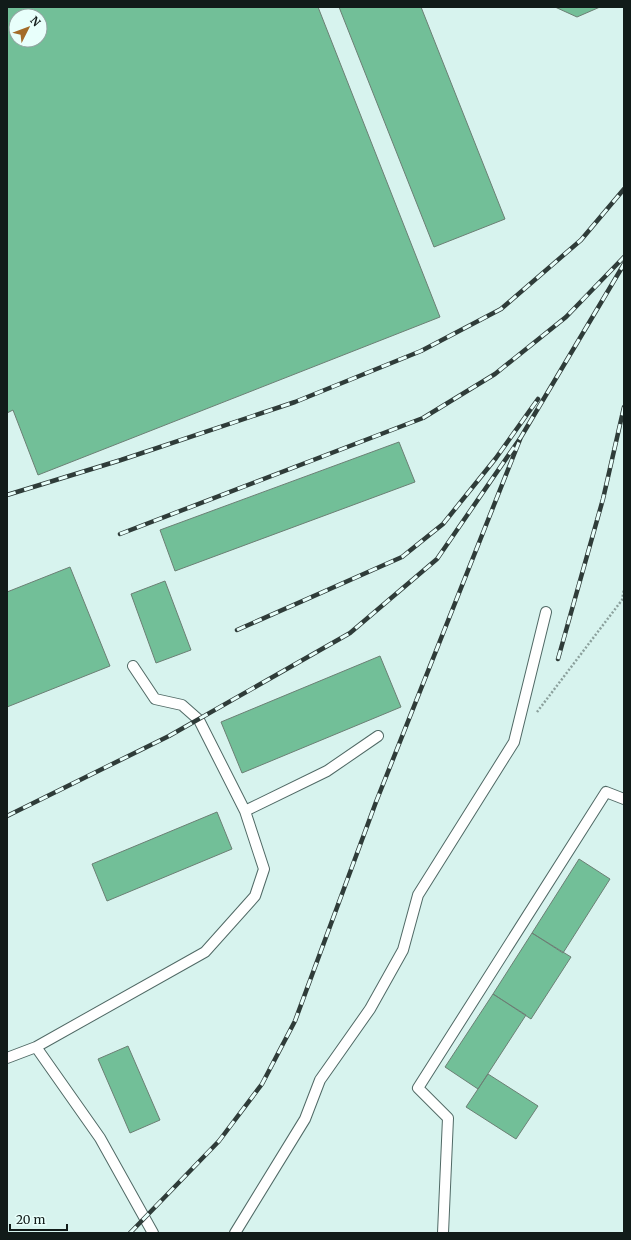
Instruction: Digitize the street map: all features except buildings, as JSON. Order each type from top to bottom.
[{"type":"lane","points":[[235,1233],[305,1119],[320,1080],[370,1009],[403,950],[418,895],[514,742],[546,612]]},
{"type":"lane","points":[[7,1058],[36,1047],[206,952],[255,896],[264,869],[245,811],[199,720],[182,705],[155,699],[133,666]]},
{"type":"lane","points":[[245,811],[327,771],[378,736]]},
{"type":"lane","points":[[442,1233],[448,1118],[418,1088],[606,792],[624,799]]},
{"type":"lane","points":[[36,1047],[100,1138],[153,1233]]},
{"type":"path","points":[[533,718],[622,600],[624,589]]},
{"type":"railway","points":[[7,495],[121,460],[295,402],[421,351],[501,309],[581,240],[624,189]]},
{"type":"railway","points":[[120,534],[423,418],[495,374],[566,317],[624,257]]},
{"type":"railway","points":[[7,816],[169,736],[350,633],[437,559],[521,437],[624,264]]},
{"type":"railway","points":[[237,630],[402,557],[443,524],[496,458],[538,399]]},
{"type":"railway","points":[[558,659],[603,499],[624,407]]},
{"type":"railway","points":[[130,1233],[219,1141],[262,1084],[295,1021],[376,802],[521,437]]}]
